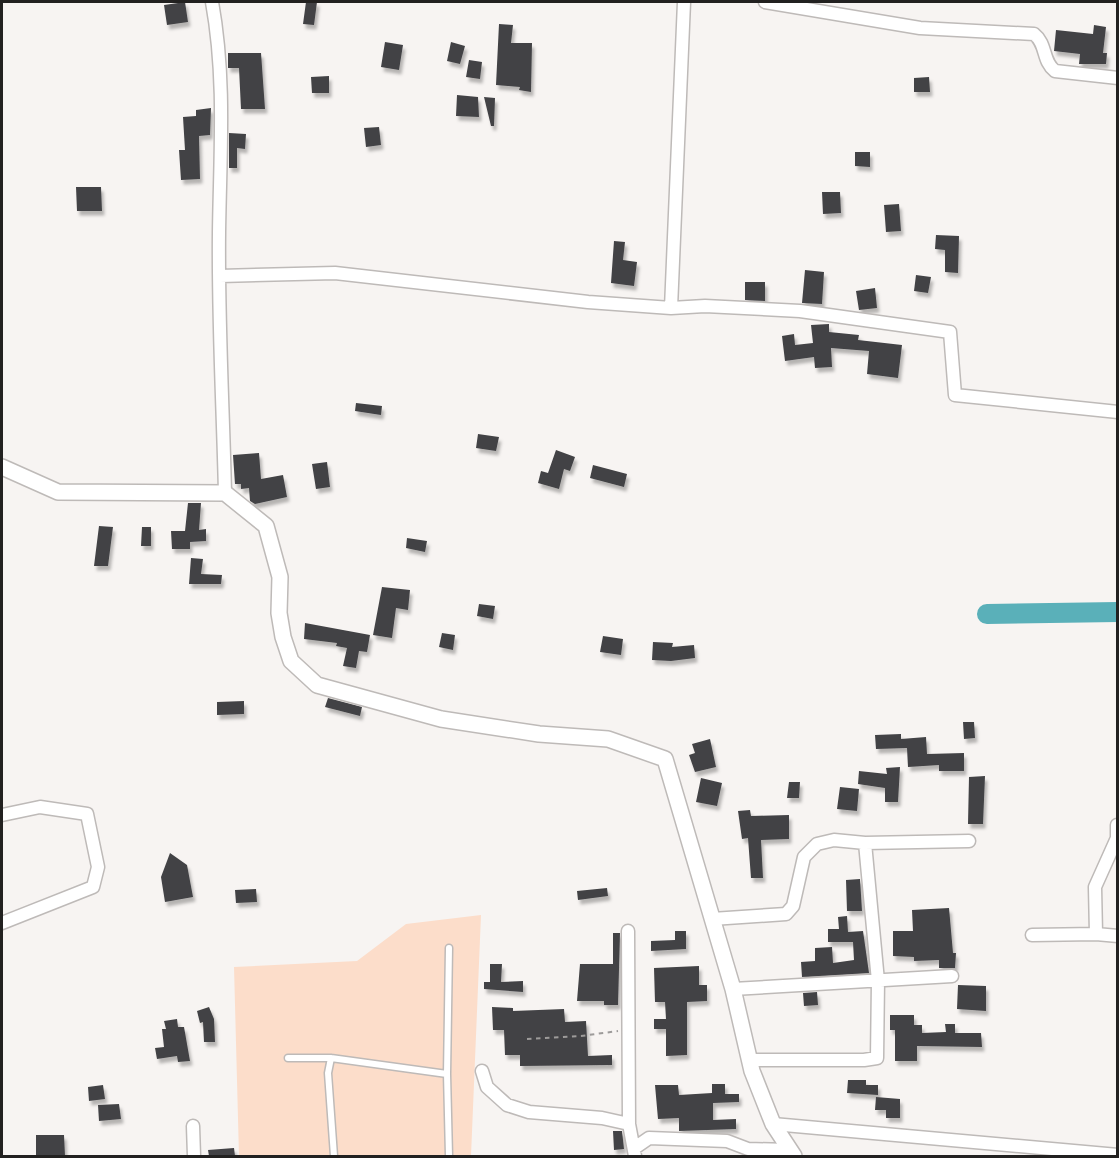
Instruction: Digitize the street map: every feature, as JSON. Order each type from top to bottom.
[{"type":"street","points":[[212,2],[221,67],[220,276],[225,493]]},
{"type":"street","points":[[671,308],[684,2]]},
{"type":"street","points":[[765,2],[920,28],[1034,34],[1041,39],[1047,65],[1055,71],[1118,78]]},
{"type":"street","points":[[220,276],[335,273],[576,301],[671,308],[705,306],[800,311],[950,332],[955,395],[1118,411]]},
{"type":"street","points":[[2,467],[58,492],[225,493],[266,526],[280,577],[279,613],[283,637],[291,661],[317,686],[441,719],[539,734],[608,739],[665,759],[733,989],[748,1060],[773,1124],[792,1153]]},
{"type":"street","points":[[2,815],[40,807],[87,814],[98,867],[93,887],[2,922]]},
{"type":"street","points":[[1096,934],[1095,887],[1117,838],[1117,825]]},
{"type":"street","points":[[712,919],[786,914],[793,906],[804,857],[817,844],[834,840],[865,843],[969,841]]},
{"type":"street","points":[[748,1060],[877,1058],[878,981],[865,843]]},
{"type":"street","points":[[628,931],[629,1124],[635,1152]]},
{"type":"street","points":[[1032,935],[1118,936]]},
{"type":"street","points":[[733,989],[952,976]]},
{"type":"street","points":[[482,1071],[487,1088],[507,1105],[528,1112],[602,1118],[629,1124]]},
{"type":"street","points":[[773,1124],[1118,1155]]},
{"type":"street","points":[[193,1126],[194,1156]]},
{"type":"street","points":[[635,1152],[650,1138],[727,1141],[748,1149],[792,1153]]},
{"type":"lane","points":[[449,948],[447,1074],[449,1156]]},
{"type":"lane","points":[[288,1058],[331,1058],[447,1074]]},
{"type":"lane","points":[[331,1058],[328,1073],[334,1156]]},
{"type":"path","points":[[527,1039],[581,1036],[629,1029]]},
{"type":"shaded area","points":[[481,915],[471,1156],[239,1156],[234,967],[357,961],[406,924]]},
{"type":"building","points":[[185,2],[188,22],[167,25],[164,5]]},
{"type":"building","points":[[306,2],[317,2],[314,25],[303,24]]},
{"type":"building","points":[[499,24],[513,25],[511,43],[532,43],[531,92],[519,90],[520,87],[496,85]]},
{"type":"building","points":[[1094,25],[1106,27],[1103,53],[1107,53],[1106,64],[1079,64],[1080,54],[1054,51],[1056,30],[1093,34]]},
{"type":"building","points":[[385,42],[403,45],[399,70],[381,67]]},
{"type":"building","points":[[451,42],[465,46],[460,64],[447,61]]},
{"type":"building","points":[[228,53],[261,53],[265,109],[241,109],[239,68],[228,68]]},
{"type":"building","points":[[469,60],[482,62],[480,79],[466,77]]},
{"type":"building","points":[[329,76],[329,93],[312,93],[311,77]]},
{"type":"building","points":[[929,77],[930,92],[914,92],[914,78]]},
{"type":"building","points":[[457,95],[478,97],[479,117],[456,116]]},
{"type":"building","points":[[484,97],[495,98],[494,126],[491,126]]},
{"type":"building","points":[[211,108],[210,135],[199,136],[200,179],[181,180],[179,150],[185,150],[183,117],[196,116],[196,110]]},
{"type":"building","points":[[379,127],[381,145],[366,147],[364,128]]},
{"type":"building","points":[[229,133],[246,134],[245,149],[237,148],[237,168],[229,168]]},
{"type":"building","points":[[855,152],[870,152],[870,167],[855,166]]},
{"type":"building","points":[[76,187],[101,187],[102,211],[77,211]]},
{"type":"building","points":[[822,192],[840,192],[841,213],[823,214]]},
{"type":"building","points":[[899,204],[901,231],[886,232],[884,205]]},
{"type":"building","points":[[936,235],[959,236],[958,273],[945,272],[945,250],[935,249]]},
{"type":"building","points":[[614,241],[625,242],[623,260],[637,262],[634,286],[611,283]]},
{"type":"building","points":[[805,270],[824,272],[822,304],[802,303]]},
{"type":"building","points":[[916,275],[931,277],[928,293],[914,291]]},
{"type":"building","points":[[745,282],[765,282],[765,301],[745,300]]},
{"type":"building","points":[[875,288],[877,308],[859,310],[856,291]]},
{"type":"building","points":[[829,324],[829,332],[859,335],[858,340],[902,345],[898,378],[867,374],[869,351],[831,348],[832,367],[815,368],[814,357],[785,361],[782,336],[794,334],[795,345],[813,343],[811,325]]},
{"type":"building","points":[[356,403],[382,406],[381,415],[355,411]]},
{"type":"building","points":[[478,434],[499,437],[496,451],[476,448]]},
{"type":"building","points":[[556,450],[575,457],[570,471],[564,469],[559,489],[538,483],[541,471],[548,473]]},
{"type":"building","points":[[259,453],[261,479],[283,475],[287,497],[255,504],[250,501],[249,488],[241,489],[241,484],[235,484],[233,455]]},
{"type":"building","points":[[327,462],[330,487],[316,489],[312,464]]},
{"type":"building","points":[[593,465],[627,474],[624,487],[590,478]]},
{"type":"building","points":[[188,503],[201,503],[199,530],[206,529],[206,541],[190,542],[190,549],[172,549],[171,531],[185,531]]},
{"type":"building","points":[[99,526],[113,527],[108,566],[94,566]]},
{"type":"building","points":[[142,527],[151,527],[151,546],[141,546]]},
{"type":"building","points":[[407,538],[427,541],[425,552],[406,548]]},
{"type":"building","points":[[191,558],[203,559],[201,574],[222,575],[221,584],[189,584]]},
{"type":"building","points":[[382,587],[410,590],[408,610],[396,608],[392,638],[373,635]]},
{"type":"building","points":[[479,604],[495,606],[493,619],[477,616]]},
{"type":"building","points":[[305,623],[370,635],[367,652],[359,651],[356,668],[343,666],[347,648],[336,646],[337,643],[304,639]]},
{"type":"building","points":[[442,633],[455,635],[453,650],[439,647]]},
{"type":"building","points":[[603,636],[623,639],[621,655],[600,652]]},
{"type":"building","points":[[653,642],[673,643],[672,647],[694,645],[695,658],[671,661],[652,660]]},
{"type":"building","points":[[328,698],[362,707],[360,716],[325,707]]},
{"type":"building","points":[[244,701],[244,714],[217,715],[217,702]]},
{"type":"building","points":[[963,722],[974,722],[975,738],[964,739]]},
{"type":"building","points":[[901,734],[901,739],[926,737],[927,754],[964,753],[964,771],[939,771],[939,765],[908,767],[907,748],[876,749],[875,735]]},
{"type":"building","points":[[710,739],[716,767],[695,772],[689,755],[695,753],[692,744]]},
{"type":"building","points":[[900,767],[898,802],[885,802],[885,788],[858,784],[859,771],[887,774],[886,768]]},
{"type":"building","points":[[985,776],[983,824],[968,824],[969,777]]},
{"type":"building","points":[[701,778],[722,783],[717,806],[696,802]]},
{"type":"building","points":[[789,782],[800,782],[799,798],[787,798]]},
{"type":"building","points":[[840,787],[859,789],[857,811],[837,809]]},
{"type":"building","points":[[750,810],[751,816],[789,815],[789,839],[761,840],[763,878],[751,878],[748,838],[742,839],[738,811]]},
{"type":"building","points":[[170,853],[187,865],[193,897],[165,902],[161,877]]},
{"type":"building","points":[[860,879],[862,911],[847,911],[846,880]]},
{"type":"building","points":[[607,888],[608,896],[578,900],[577,891]]},
{"type":"building","points":[[256,889],[257,902],[236,903],[235,890]]},
{"type":"building","points":[[949,908],[953,953],[956,953],[955,968],[939,968],[939,960],[914,961],[914,957],[893,956],[893,931],[913,931],[912,910]]},
{"type":"building","points":[[847,916],[848,932],[863,931],[869,973],[802,977],[801,962],[815,961],[815,948],[832,947],[833,963],[854,960],[853,942],[828,942],[828,929],[839,929],[838,917]]},
{"type":"building","points":[[675,931],[686,931],[686,949],[651,951],[651,941],[675,940]]},
{"type":"building","points":[[613,933],[620,933],[618,1005],[604,1005],[604,1001],[577,1001],[580,964],[613,964]]},
{"type":"building","points":[[490,964],[502,964],[501,982],[523,981],[523,992],[484,989],[484,982],[490,982]]},
{"type":"building","points":[[699,966],[699,985],[707,985],[707,1001],[687,1002],[687,1055],[666,1056],[666,1029],[654,1029],[654,1019],[666,1019],[665,1002],[655,1002],[654,968]]},
{"type":"building","points":[[958,985],[986,986],[986,1011],[957,1009]]},
{"type":"building","points":[[817,992],[818,1005],[804,1006],[803,993]]},
{"type":"building","points":[[209,1007],[214,1019],[215,1042],[204,1042],[203,1022],[200,1023],[197,1011]]},
{"type":"building","points":[[492,1007],[513,1008],[513,1011],[564,1009],[565,1022],[586,1021],[588,1056],[612,1055],[612,1065],[520,1066],[520,1055],[505,1055],[504,1030],[493,1030]]},
{"type":"building","points":[[890,1015],[914,1015],[914,1025],[922,1025],[922,1033],[946,1032],[945,1024],[955,1024],[955,1033],[981,1033],[982,1047],[917,1046],[917,1061],[895,1061],[895,1030],[890,1030]]},
{"type":"building","points":[[177,1019],[178,1027],[184,1027],[190,1061],[178,1062],[177,1056],[157,1059],[155,1048],[164,1047],[162,1029],[166,1029],[164,1021]]},
{"type":"building","points":[[848,1080],[866,1080],[866,1085],[878,1085],[878,1095],[847,1093]]},
{"type":"building","points":[[712,1084],[725,1084],[725,1094],[739,1094],[739,1102],[713,1103],[713,1120],[736,1119],[736,1129],[679,1131],[679,1118],[658,1119],[655,1085],[678,1085],[679,1095],[712,1093]]},
{"type":"building","points":[[103,1085],[105,1099],[89,1101],[88,1087]]},
{"type":"building","points":[[876,1097],[900,1099],[900,1118],[886,1118],[886,1110],[875,1110]]},
{"type":"building","points":[[119,1104],[121,1119],[99,1121],[98,1105]]},
{"type":"building","points":[[613,1131],[622,1131],[624,1149],[614,1150]]},
{"type":"building","points":[[36,1135],[64,1135],[65,1156],[36,1156]]},
{"type":"building","points":[[234,1148],[235,1156],[209,1156],[208,1150]]},
{"type":"waterway","points":[[987,614],[1118,612]]}]
